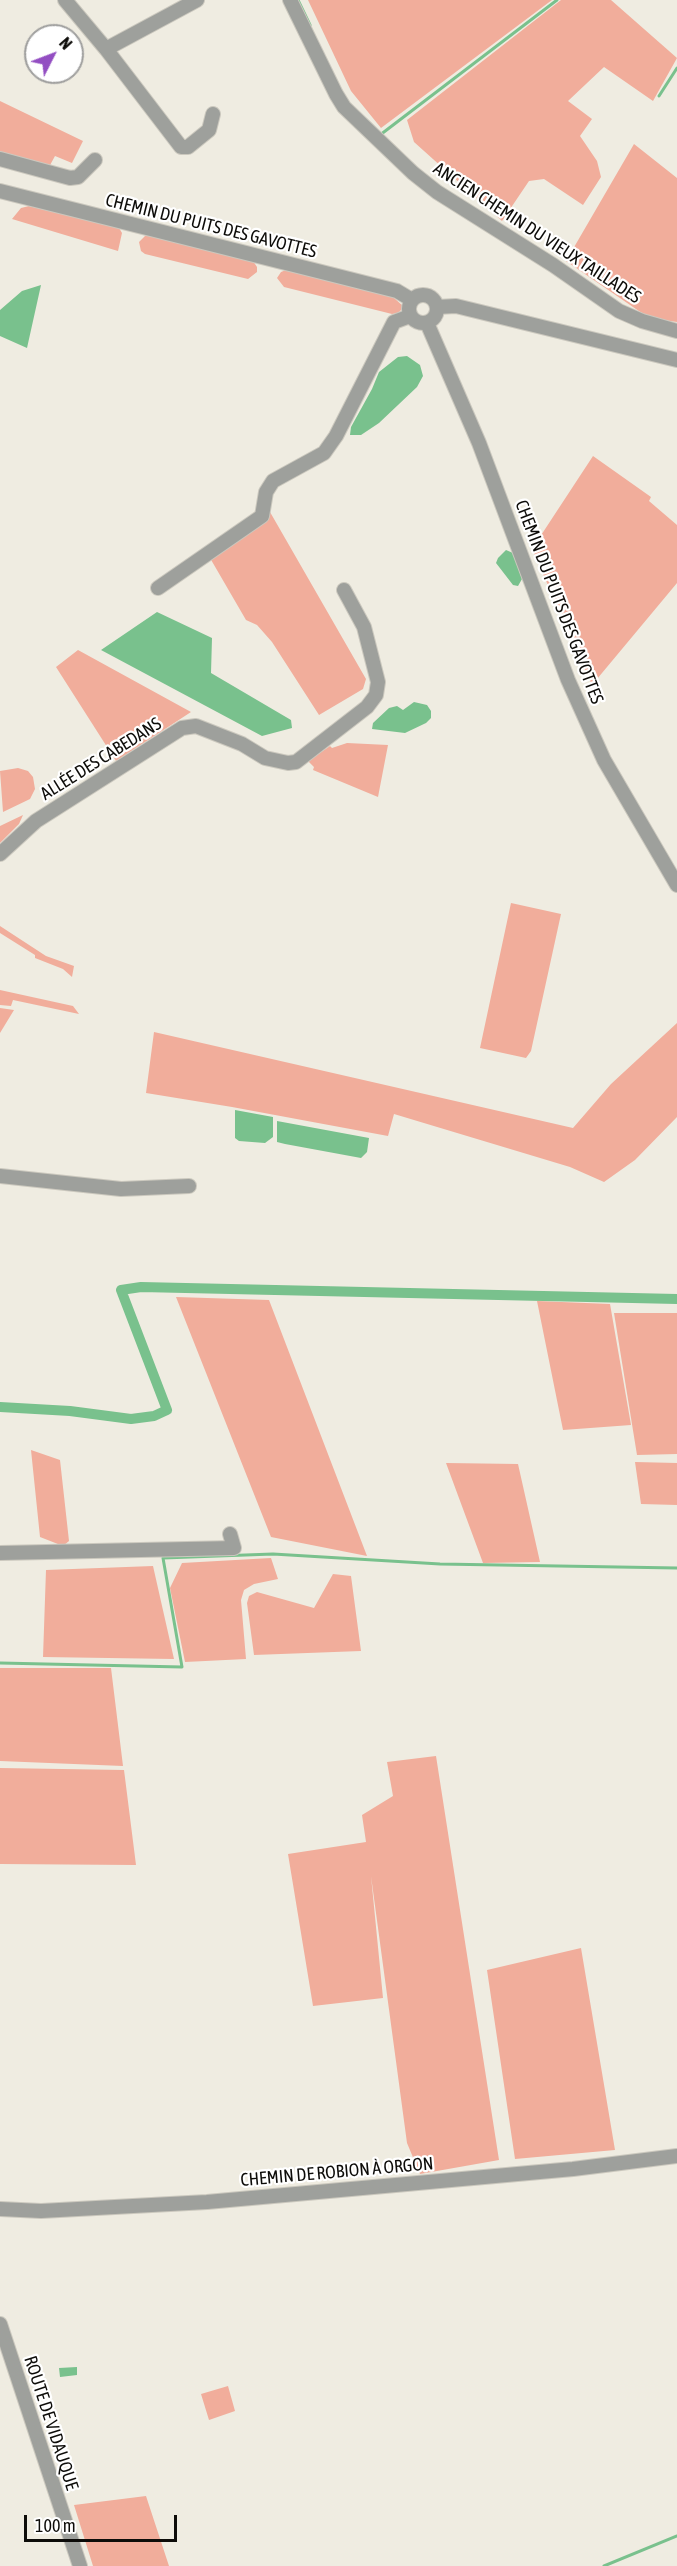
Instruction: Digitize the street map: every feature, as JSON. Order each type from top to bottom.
[{"type":"street","points":[[65,0],[106,49],[181,147],[188,147],[208,130],[213,114]]},
{"type":"street","points":[[106,49],[197,0]]},
{"type":"street","name":"ANCIEN CHEMIN DU VIEUX TAILLADES","points":[[290,0],[344,106],[413,173],[437,192],[553,265],[619,311],[642,321],[677,331]]},
{"type":"street","points":[[0,159],[70,178],[78,177],[95,160]]},
{"type":"street","name":"CHEMIN DU PUITS DES GAVOTTES","points":[[0,191],[397,291],[412,300]]},
{"type":"street","points":[[419,295],[427,295],[434,300],[437,308],[436,315],[427,323],[417,322],[410,316],[408,308],[412,300],[419,295]]},
{"type":"street","points":[[437,308],[456,306],[677,360]]},
{"type":"street","points":[[158,588],[262,516],[266,492],[273,482],[324,453],[336,436],[394,322],[410,316]]},
{"type":"street","name":"CHEMIN DU PUITS DES GAVOTTES","points":[[427,323],[479,443],[568,680],[604,760],[677,885]]},
{"type":"street","name":"ALLÉE DES CABEDANS","points":[[0,854],[36,821],[182,728],[196,726],[242,744],[266,758],[288,764],[296,762],[312,750],[367,707],[376,694],[378,682],[364,627],[344,590]]},
{"type":"street","points":[[0,1176],[121,1189],[189,1186]]},
{"type":"street","points":[[0,1553],[234,1548],[230,1534]]},
{"type":"street","name":"CHEMIN DE ROBION À ORGON","points":[[0,2209],[41,2211],[207,2202],[573,2169],[677,2156]]},
{"type":"street","name":"ROUTE DE VIDAUQUE","points":[[0,2324],[80,2566]]},
{"type":"shaded area","points":[[308,0],[552,0],[381,128],[351,91]]},
{"type":"shaded area","points":[[561,0],[611,0],[677,58],[653,101],[604,67],[568,101],[592,119],[580,136],[597,161],[601,177],[583,205],[544,179],[529,181],[502,221],[414,142],[407,120]]},
{"type":"shaded area","points":[[0,101],[83,141],[72,163],[55,156],[49,167],[0,154]]},
{"type":"shaded area","points":[[634,144],[677,178],[677,322],[649,318],[566,261]]},
{"type":"shaded area","points":[[29,206],[119,228],[122,233],[118,251],[12,219],[21,208]]},
{"type":"shaded area","points":[[152,235],[253,261],[257,272],[248,279],[145,254],[141,251],[139,242],[145,236]]},
{"type":"shaded area","points":[[286,270],[393,297],[404,307],[398,313],[392,314],[284,287],[277,278],[281,272]]},
{"type":"shaded area","points":[[41,285],[27,348],[0,336],[0,310],[22,291]]},
{"type":"shaded area","points":[[407,356],[420,365],[423,376],[417,387],[379,423],[361,435],[350,435],[351,427],[379,372],[398,357]]},
{"type":"shaded area","points":[[593,456],[651,497],[649,501],[677,525],[677,583],[592,685],[532,549]]},
{"type":"shaded area","points":[[270,512],[366,679],[363,689],[319,715],[272,642],[257,625],[246,620],[210,558]]},
{"type":"shaded area","points":[[506,550],[513,553],[522,579],[518,586],[513,585],[496,563]]},
{"type":"shaded area","points":[[157,612],[212,638],[211,673],[291,720],[292,728],[262,736],[101,650]]},
{"type":"shaded area","points":[[78,650],[191,712],[116,761],[56,667]]},
{"type":"shaded area","points":[[414,702],[427,705],[431,711],[431,718],[426,723],[405,733],[372,729],[373,723],[389,708],[397,706],[403,710]]},
{"type":"shaded area","points":[[347,743],[388,745],[378,797],[313,770],[314,767],[308,761],[330,746],[332,748]]},
{"type":"shaded area","points":[[18,768],[28,771],[33,777],[35,789],[30,799],[3,812],[0,771]]},
{"type":"shaded area","points":[[23,815],[19,824],[0,843],[0,826]]},
{"type":"shaded area","points":[[511,903],[561,914],[531,1051],[526,1058],[480,1048]]},
{"type":"shaded area","points":[[0,926],[46,956],[74,966],[72,977],[63,969],[35,958],[35,955],[0,933]]},
{"type":"shaded area","points":[[0,990],[73,1006],[79,1014],[13,1000],[11,1006],[0,1005]]},
{"type":"shaded area","points":[[0,1008],[14,1010],[0,1033]]},
{"type":"shaded area","points":[[677,1023],[677,1117],[635,1160],[604,1182],[570,1167],[394,1114],[388,1136],[146,1093],[154,1032],[573,1128],[611,1084]]},
{"type":"shaded area","points":[[235,1110],[273,1117],[273,1137],[265,1143],[239,1141],[235,1138]]},
{"type":"shaded area","points":[[277,1121],[369,1138],[367,1152],[361,1158],[277,1142]]},
{"type":"shaded area","points":[[176,1297],[269,1300],[367,1556],[271,1537]]},
{"type":"shaded area","points":[[537,1301],[610,1304],[631,1425],[563,1430]]},
{"type":"shaded area","points":[[614,1313],[677,1313],[677,1454],[637,1455]]},
{"type":"shaded area","points":[[31,1450],[60,1460],[69,1541],[63,1546],[40,1537]]},
{"type":"shaded area","points":[[635,1462],[677,1463],[677,1505],[641,1504]]},
{"type":"shaded area","points":[[446,1463],[518,1464],[540,1562],[483,1563]]},
{"type":"shaded area","points":[[271,1558],[278,1579],[254,1584],[244,1590],[241,1600],[246,1659],[185,1662],[170,1588],[182,1563]]},
{"type":"shaded area","points":[[153,1566],[174,1659],[43,1657],[46,1570]]},
{"type":"shaded area","points":[[333,1574],[351,1576],[361,1651],[254,1655],[247,1603],[249,1596],[257,1592],[314,1608]]},
{"type":"shaded area","points":[[0,1668],[111,1668],[123,1766],[0,1761]]},
{"type":"shaded area","points":[[436,1756],[499,2160],[420,2174],[407,2143],[371,1876],[383,1998],[313,2006],[288,1854],[366,1842],[362,1815],[393,1796],[387,1762]]},
{"type":"shaded area","points":[[0,1768],[124,1770],[136,1865],[0,1864]]},
{"type":"shaded area","points":[[581,1948],[615,2150],[515,2159],[487,1970]]},
{"type":"shaded area","points":[[77,2367],[77,2375],[60,2377],[59,2368]]},
{"type":"shaded area","points":[[228,2386],[235,2411],[209,2420],[201,2394]]},
{"type":"shaded area","points":[[146,2496],[169,2566],[93,2566],[74,2505]]},
{"type":"waterway","points":[[298,0],[310,25]]},
{"type":"waterway","points":[[380,135],[557,0]]},
{"type":"waterway","points":[[659,96],[677,68]]},
{"type":"waterway","points":[[0,1407],[70,1411],[131,1419],[154,1416],[167,1410],[121,1290],[141,1287],[677,1299]]},
{"type":"waterway","points":[[0,1663],[182,1667],[163,1558],[273,1554],[440,1564],[677,1568]]},
{"type":"waterway","points":[[604,2566],[677,2536]]}]
